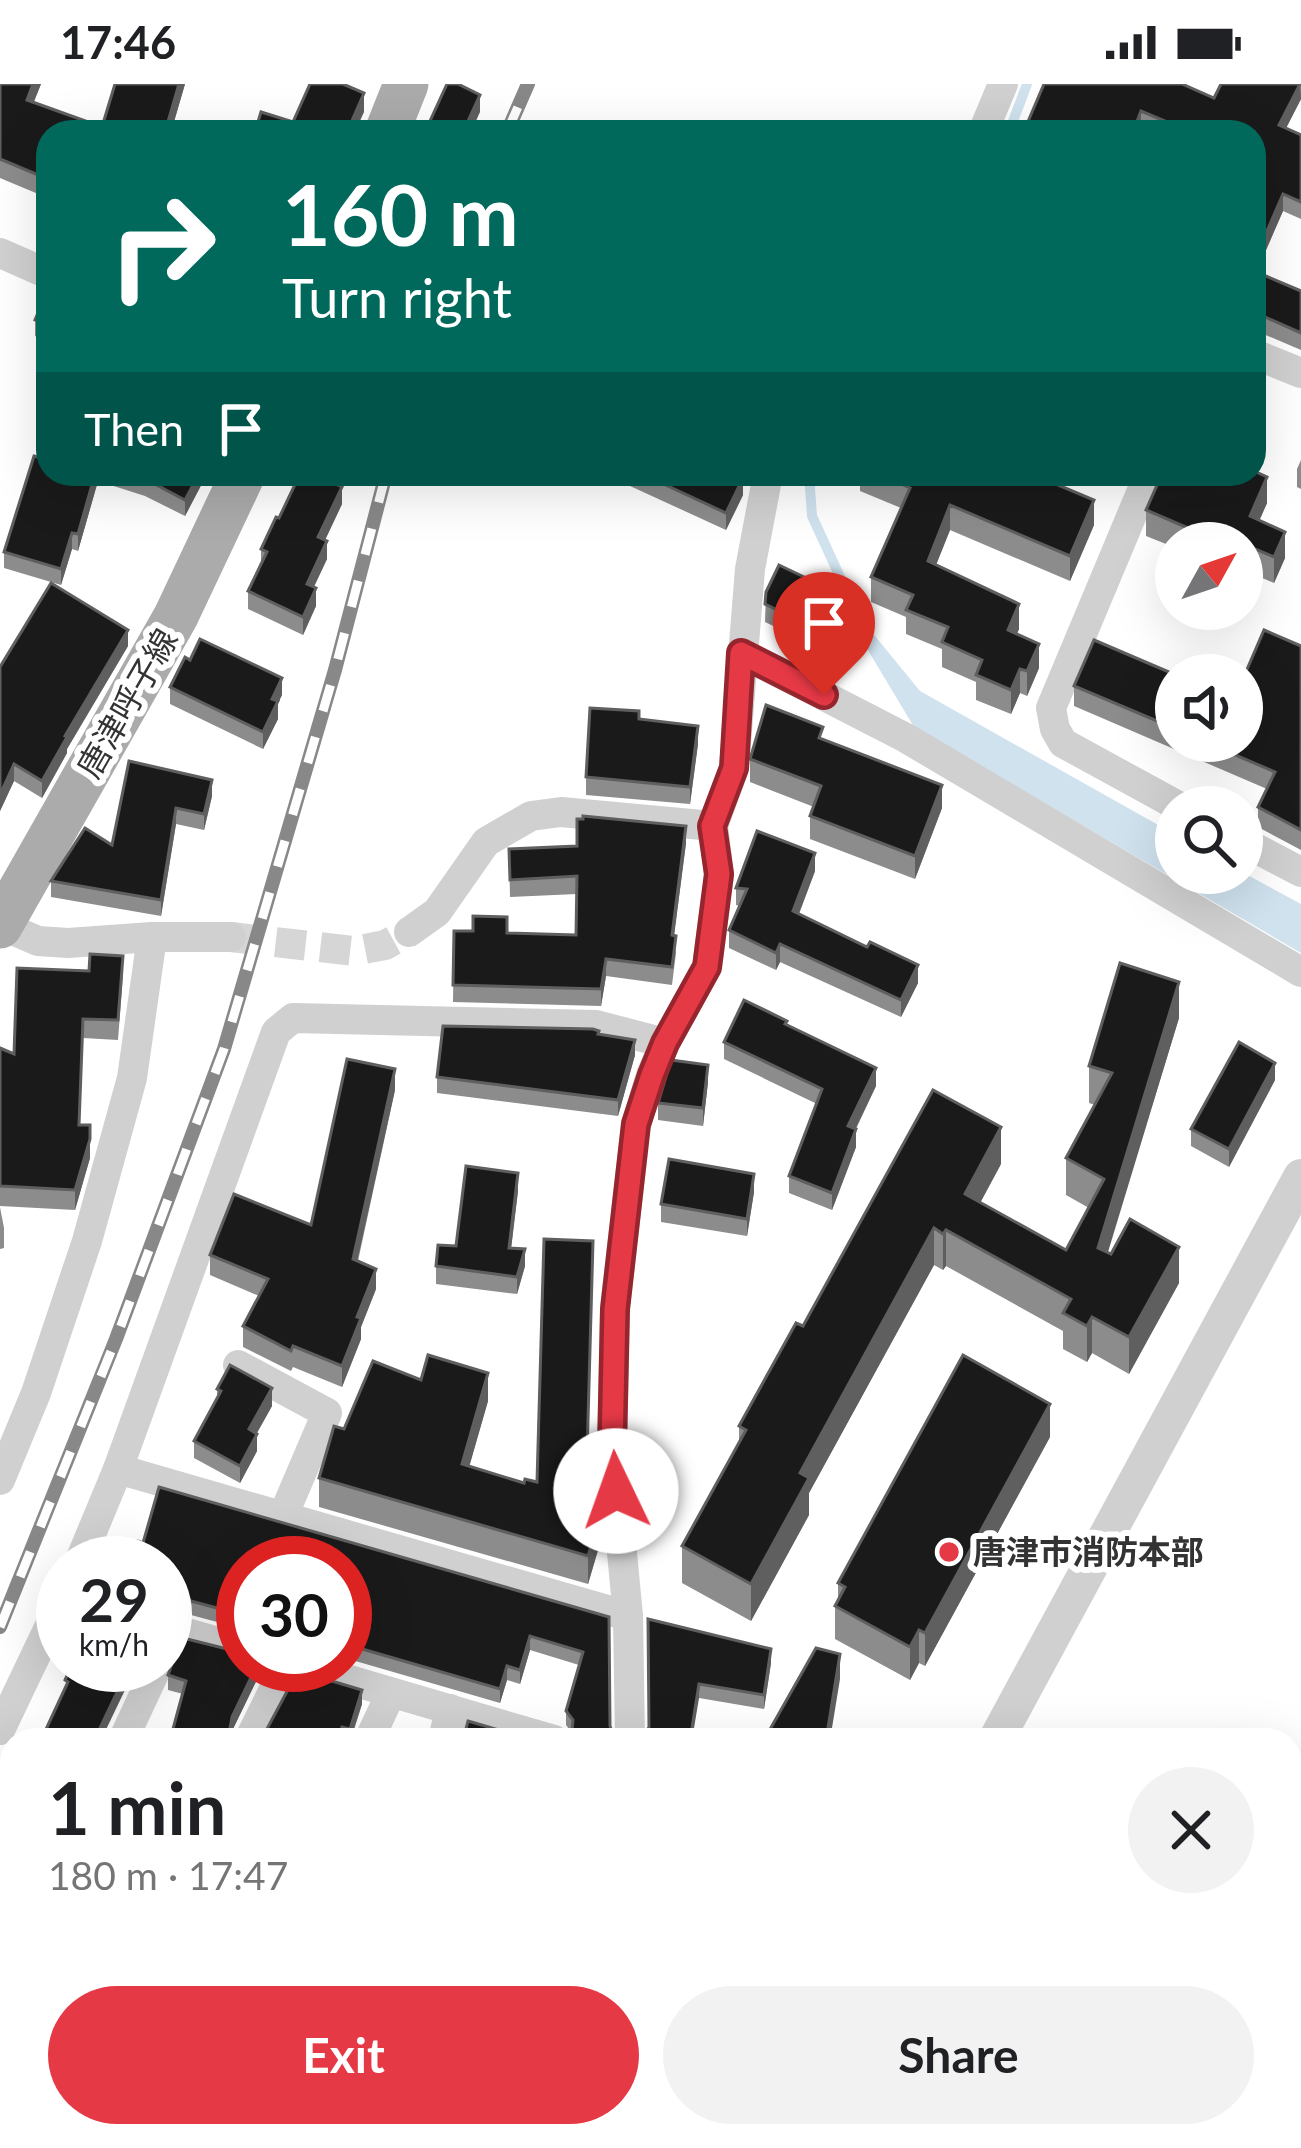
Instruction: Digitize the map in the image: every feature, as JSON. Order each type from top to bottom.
[{"type":"main road","points":[[392,120],[406,84]]},
{"type":"main road","name":"唐津呼子線","points":[[0,926],[176,616],[237,486]]},
{"type":"street","points":[[987,120],[1003,84]]},
{"type":"street","points":[[0,253],[36,269]]},
{"type":"street","points":[[1266,359],[1301,373]]},
{"type":"street","points":[[630,1728],[628,1616],[612,1448],[615,1309],[636,1124],[665,1043],[707,967],[719,874],[712,826],[734,768],[749,569],[766,486]]},
{"type":"street","points":[[1144,486],[1051,709],[1064,743],[1155,793]]},
{"type":"street","points":[[741,653],[906,738],[1301,972]]},
{"type":"street","points":[[409,932],[437,911],[486,842],[531,816],[561,812],[712,826]]},
{"type":"street","points":[[1263,852],[1301,872]]},
{"type":"street","points":[[0,926],[38,941],[68,943],[231,937]]},
{"type":"street","points":[[0,1480],[36,1393],[87,1241],[132,1078],[152,937]]},
{"type":"street","points":[[90,1536],[276,1032],[293,1018],[596,1024],[665,1043]]},
{"type":"street","points":[[1003,1728],[1301,1178]]},
{"type":"street","points":[[238,1365],[326,1413],[283,1516]]},
{"type":"street","points":[[118,1468],[628,1616]]},
{"type":"street","points":[[1,1728],[36,1655]]},
{"type":"street","points":[[372,1687],[392,1693],[446,1725]]},
{"type":"street","points":[[129,1728],[145,1692]]},
{"type":"street","points":[[255,1728],[273,1692]]},
{"type":"street","points":[[375,1728],[392,1693]]},
{"type":"water","points":[[857,614],[920,691],[1155,823],[1155,868],[914,727],[857,632]]},
{"type":"water","points":[[1263,883],[1301,904],[1301,953],[1200,894],[1263,894]]},
{"type":"building","points":[[0,84],[33,84],[27,100],[83,120],[36,120],[36,174],[0,159]]},
{"type":"building","points":[[115,84],[179,84],[168,120],[104,120]]},
{"type":"building","points":[[310,84],[343,84],[364,93],[352,120],[294,120]]},
{"type":"building","points":[[447,84],[480,95],[469,120],[430,120]]},
{"type":"building","points":[[1044,84],[1182,84],[1214,98],[1221,84],[1300,84],[1279,125],[1301,135],[1301,202],[1283,194],[1266,233],[1266,120],[1162,120],[1141,111],[1138,120],[1029,120]]},
{"type":"building","points":[[261,112],[287,120],[259,120]]},
{"type":"building","points":[[1266,276],[1301,291],[1301,333],[1266,317]]},
{"type":"building","points":[[34,456],[36,486],[92,486],[78,534],[72,533],[61,569],[4,552]]},
{"type":"building","points":[[158,486],[193,486],[185,500]]},
{"type":"building","points":[[294,486],[342,487],[318,537],[327,541],[307,584],[316,588],[303,617],[248,591],[267,552],[261,549]]},
{"type":"building","points":[[668,486],[739,486],[726,513]]},
{"type":"building","points":[[906,486],[1061,486],[1094,500],[1070,556],[950,505],[928,561],[1019,604],[1008,630],[1039,644],[1027,671],[1020,669],[1011,690],[976,675],[982,660],[942,642],[948,627],[906,610],[913,595],[871,577],[910,488]]},
{"type":"building","points":[[1157,486],[1263,486],[1250,516],[1285,532],[1274,557],[1263,552],[1263,522],[1174,522],[1146,510]]},
{"type":"building","points":[[779,565],[831,590],[813,627],[765,604]]},
{"type":"building","points":[[51,583],[128,630],[42,781],[14,764],[0,795],[0,667]]},
{"type":"building","points":[[1264,630],[1301,646],[1301,830],[1263,810],[1263,797],[1275,772],[1252,762],[1263,762],[1263,654],[1254,654]]},
{"type":"building","points":[[200,639],[282,678],[272,699],[278,701],[263,732],[170,687]]},
{"type":"building","points":[[1094,640],[1155,666],[1155,720],[1074,686]]},
{"type":"building","points":[[766,705],[823,727],[819,738],[942,785],[915,856],[810,816],[821,786],[750,759]]},
{"type":"building","points":[[590,708],[639,711],[639,719],[698,726],[690,787],[586,777]]},
{"type":"building","points":[[129,761],[212,780],[204,814],[176,808],[161,900],[51,881],[85,828],[112,845]]},
{"type":"building","points":[[577,819],[686,826],[672,967],[606,959],[601,989],[453,985],[454,931],[473,931],[473,916],[507,917],[507,933],[576,935],[577,876],[510,880],[509,849],[577,846]]},
{"type":"building","points":[[757,831],[815,853],[793,911],[867,947],[870,942],[918,965],[901,1000],[780,944],[776,953],[729,930],[747,889],[736,888]]},
{"type":"building","points":[[90,954],[123,956],[118,1020],[83,1019],[79,1125],[90,1125],[90,1139],[75,1190],[0,1186],[0,1048],[14,1054],[17,968],[89,971]]},
{"type":"building","points":[[1120,963],[1179,982],[1098,1248],[1111,1254],[1130,1219],[1179,1247],[1129,1337],[1092,1317],[1087,1326],[1063,1313],[1071,1299],[946,1230],[943,1234],[934,1228],[800,1473],[809,1478],[751,1584],[682,1546],[746,1430],[739,1426],[796,1323],[803,1326],[933,1090],[1001,1127],[965,1194],[1066,1250],[1104,1179],[1066,1158],[1112,1073],[1089,1066]]},
{"type":"building","points":[[744,1000],[876,1068],[848,1126],[856,1129],[832,1193],[789,1176],[822,1089],[724,1042]]},
{"type":"building","points":[[443,1026],[593,1029],[635,1040],[618,1100],[437,1077]]},
{"type":"building","points":[[1239,1042],[1275,1063],[1229,1149],[1191,1129]]},
{"type":"building","points":[[347,1059],[395,1069],[353,1259],[376,1269],[342,1366],[293,1346],[291,1351],[243,1326],[268,1279],[210,1255],[234,1194],[311,1225]]},
{"type":"building","points":[[671,1060],[708,1065],[703,1108],[658,1103]]},
{"type":"building","points":[[669,1159],[754,1174],[747,1219],[661,1204]]},
{"type":"building","points":[[466,1166],[518,1173],[509,1248],[525,1249],[517,1277],[436,1266],[438,1245],[456,1246]]},
{"type":"building","points":[[544,1239],[593,1241],[586,1492],[600,1496],[601,1512],[588,1556],[319,1478],[334,1426],[344,1429],[373,1361],[421,1380],[428,1355],[488,1373],[462,1464],[524,1483],[525,1479],[537,1482]]},
{"type":"building","points":[[963,1355],[1050,1404],[925,1633],[919,1630],[910,1647],[835,1606],[845,1587],[838,1583]]},
{"type":"building","points":[[230,1365],[272,1388],[249,1429],[257,1434],[240,1466],[194,1441]]},
{"type":"building","points":[[159,1487],[329,1536],[216,1536],[216,1608],[192,1601],[192,1536],[145,1536]]},
{"type":"building","points":[[372,1549],[609,1617],[611,1728],[572,1728],[566,1711],[583,1652],[530,1636],[520,1670],[507,1666],[500,1689],[372,1652]]},
{"type":"building","points":[[648,1619],[771,1649],[764,1695],[699,1684],[692,1728],[649,1727]]},
{"type":"building","points":[[192,1640],[216,1646],[216,1692],[244,1692],[230,1728],[173,1728],[183,1692],[192,1692]]},
{"type":"building","points":[[816,1648],[840,1654],[828,1728],[771,1728]]},
{"type":"building","points":[[63,1692],[117,1692],[100,1728],[47,1728]]},
{"type":"building","points":[[287,1692],[361,1692],[350,1728],[267,1728]]},
{"type":"building","points":[[468,1721],[492,1728],[466,1728]]},
{"type":"waterway","points":[[1014,120],[1027,84]]},
{"type":"waterway","points":[[810,486],[812,516],[857,614]]},
{"type":"tunnel","points":[[231,937],[354,951],[385,945],[409,932]]},
{"type":"railway","points":[[512,120],[528,84]]},
{"type":"railway","points":[[0,1627],[116,1339],[224,1049],[335,670],[383,486]]},
{"type":"place","name":"唐津市消防本部","points":[[949,1552]]},
{"type":"route","points":[[616,1491],[612,1448],[615,1309],[636,1124],[665,1043],[707,967],[719,874],[712,826],[734,768],[741,653],[824,695]]}]
